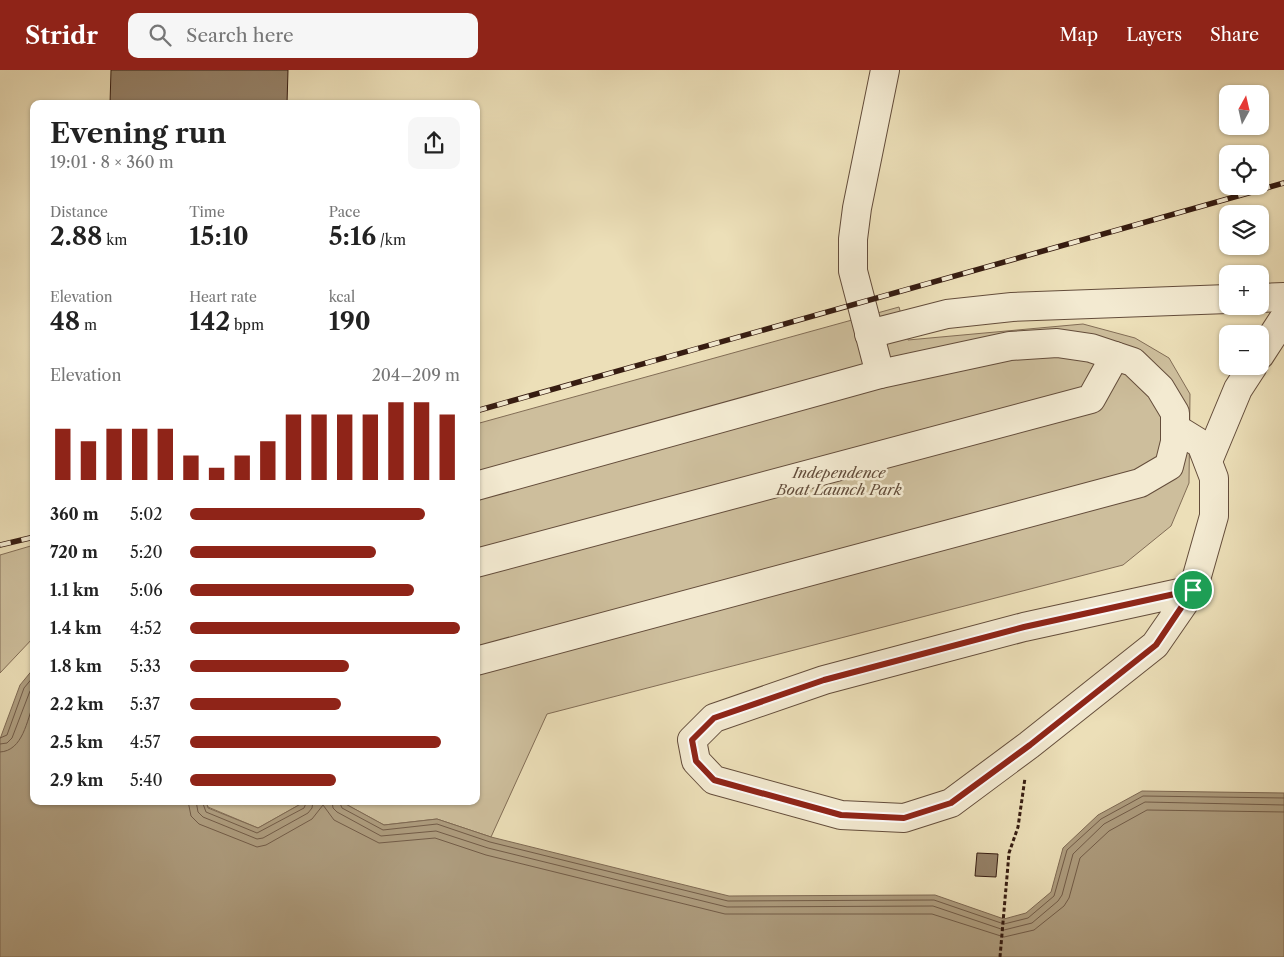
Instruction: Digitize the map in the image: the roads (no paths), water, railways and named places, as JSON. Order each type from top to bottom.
[{"type":"street","points":[[880,374],[853,271],[853,239],[857,208],[884,70]]},
{"type":"street","points":[[1269,298],[1284,297]]},
{"type":"street","points":[[869,334],[947,314],[1012,306],[1219,299]]},
{"type":"street","points":[[1269,341],[1284,318]]},
{"type":"street","points":[[480,485],[880,374],[1010,346],[1057,342],[1092,348],[1133,362],[1160,388],[1175,413],[1175,442],[1168,466],[1140,483],[480,660]]},
{"type":"street","points":[[480,562],[1091,399],[1115,356]]},
{"type":"street","points":[[1208,461],[1238,389],[1247,375]]},
{"type":"street","points":[[1175,428],[1201,444],[1214,478],[1214,516],[1193,590],[1156,645],[1030,745],[951,803],[904,818],[841,815],[714,780],[696,761],[692,740],[714,718],[824,680],[1024,627],[1193,590]]},
{"type":"water","points":[[30,673],[30,805],[207,805],[208,808],[258,828],[299,805],[347,805],[384,825],[437,819],[491,837],[729,896],[935,895],[1004,919],[1026,913],[1051,892],[1063,848],[1098,815],[1142,791],[1284,793],[1284,957],[0,957],[0,739],[20,685]]},
{"type":"railway","points":[[480,410],[1284,183]]},
{"type":"railway","points":[[0,545],[30,538]]},
{"type":"park label","name":"Independence Boat Launch Park","points":[[839,482]]}]
